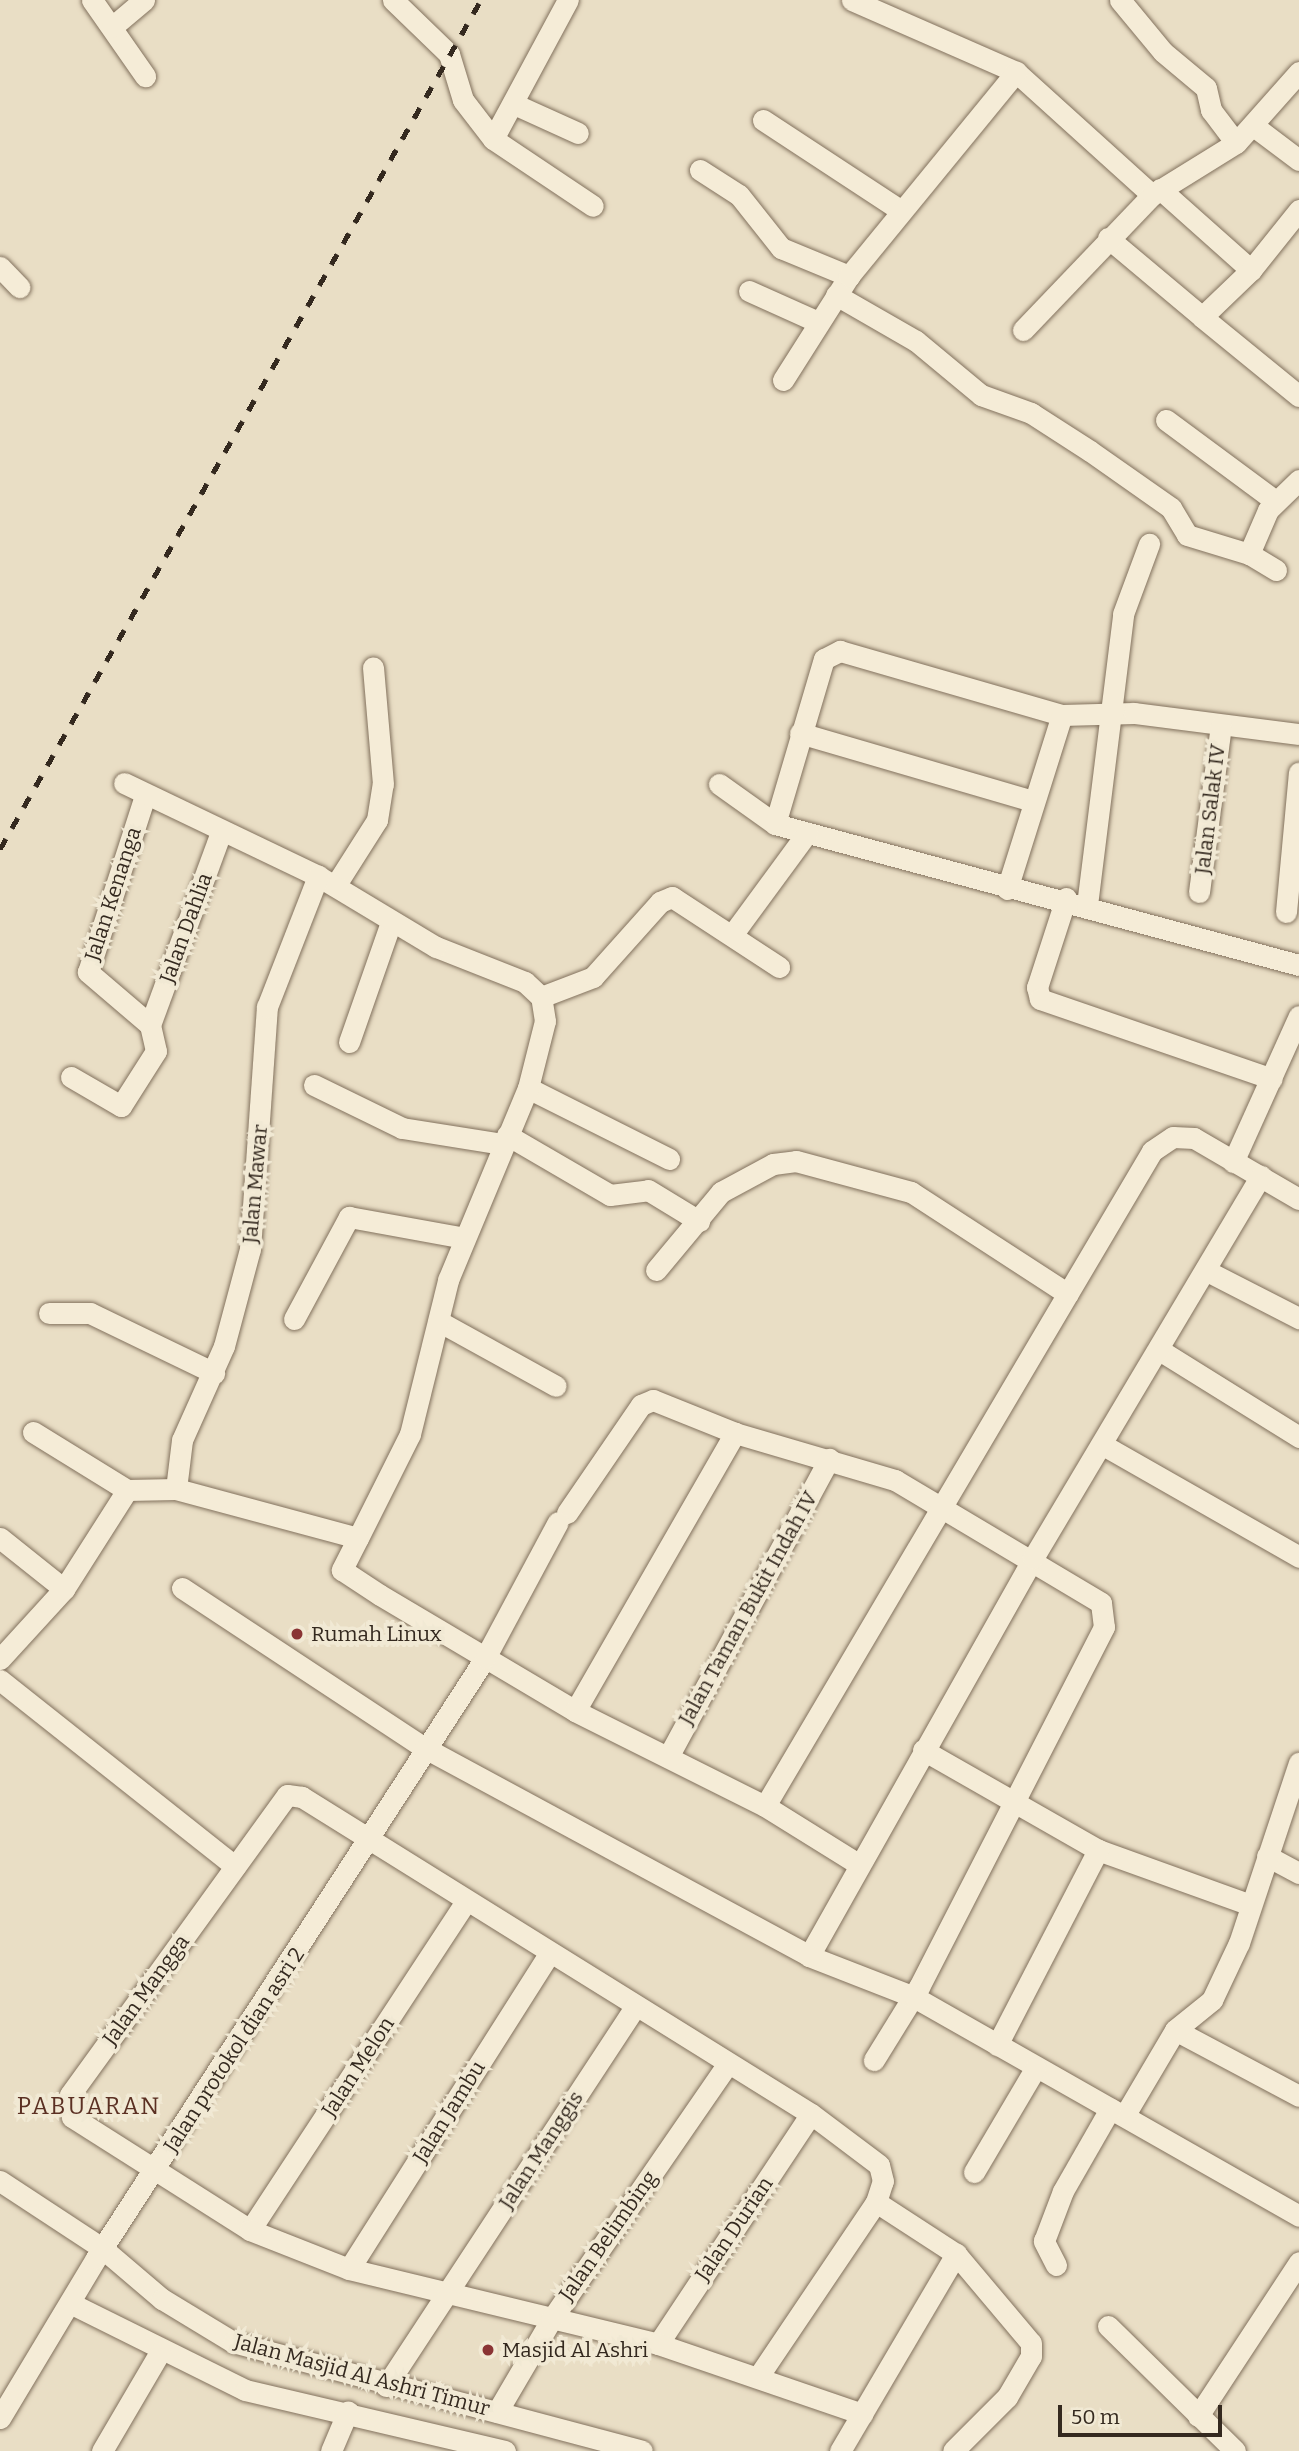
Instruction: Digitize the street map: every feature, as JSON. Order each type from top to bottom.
[{"type":"street","points":[[92,0],[145,76]]},
{"type":"street","points":[[112,27],[144,0]]},
{"type":"street","points":[[393,0],[449,54],[463,100],[493,139],[593,206]]},
{"type":"street","points":[[493,139],[568,0]]},
{"type":"street","points":[[852,0],[1016,72],[1251,270]]},
{"type":"street","points":[[1120,0],[1163,52],[1206,88],[1211,110],[1237,143]]},
{"type":"street","points":[[783,380],[849,276],[900,210],[1016,72]]},
{"type":"street","points":[[1023,330],[1108,238],[1156,192],[1237,143],[1255,127],[1299,72]]},
{"type":"street","points":[[514,104],[578,133]]},
{"type":"street","points":[[763,120],[900,210]]},
{"type":"street","points":[[1255,127],[1299,160]]},
{"type":"street","points":[[700,170],[739,195],[781,248],[849,276]]},
{"type":"street","points":[[1202,317],[1251,270],[1299,210]]},
{"type":"street","points":[[1108,238],[1299,396]]},
{"type":"street","points":[[0,267],[19,287]]},
{"type":"street","points":[[749,291],[818,322]]},
{"type":"street","points":[[836,295],[916,341],[981,396],[1031,413],[1090,451],[1171,508],[1187,535],[1249,554],[1276,570]]},
{"type":"street","points":[[1166,420],[1274,500]]},
{"type":"street","points":[[1249,554],[1274,500],[1299,480]]},
{"type":"street","points":[[1087,905],[1123,614],[1149,544]]},
{"type":"street","points":[[775,824],[824,659],[840,651],[1062,715],[1112,713],[1299,734]]},
{"type":"street","name":"Jalan Mawar","points":[[176,1489],[182,1440],[214,1373],[250,1249],[267,1007],[327,881],[377,820],[383,783],[373,667]]},
{"type":"street","points":[[1007,889],[1062,715]]},
{"type":"street","name":"Jalan Salak IV","points":[[1199,892],[1221,725]]},
{"type":"street","points":[[800,733],[1033,801]]},
{"type":"street","points":[[1286,912],[1299,773]]},
{"type":"street","points":[[124,783],[327,881],[391,922],[525,982],[541,997],[545,1021],[528,1088],[464,1238],[410,1434],[342,1570],[575,1711],[765,1806],[858,1864]]},
{"type":"street","points":[[719,784],[775,824],[1007,889],[1066,898],[1299,965]]},
{"type":"street","name":"Jalan Kenanga","points":[[145,794],[88,972],[150,1025]]},
{"type":"street","name":"Jalan Dahlia","points":[[150,1025],[221,832]]},
{"type":"street","points":[[732,935],[807,833]]},
{"type":"street","points":[[541,997],[593,977],[665,898],[680,900],[779,967]]},
{"type":"street","points":[[1066,898],[1037,988],[1040,999],[1272,1079]]},
{"type":"street","points":[[349,1042],[391,922]]},
{"type":"street","points":[[1233,1162],[1299,1016]]},
{"type":"street","points":[[71,1077],[121,1106],[156,1051],[150,1025]]},
{"type":"street","points":[[314,1085],[402,1128],[505,1140],[610,1195],[648,1189],[699,1221]]},
{"type":"street","points":[[528,1088],[669,1159]]},
{"type":"street","points":[[765,1806],[1153,1152],[1174,1137],[1194,1138],[1233,1162],[1298,1194]]},
{"type":"street","points":[[656,1270],[721,1192],[774,1164],[819,1163],[911,1192],[1068,1294]]},
{"type":"street","points":[[809,1956],[858,1864],[1033,1558],[1161,1351],[1205,1269],[1261,1176]]},
{"type":"street","points":[[294,1319],[349,1217],[464,1238]]},
{"type":"street","points":[[1205,1269],[1299,1318]]},
{"type":"street","points":[[49,1313],[90,1313],[214,1373]]},
{"type":"street","points":[[440,1322],[556,1386]]},
{"type":"street","points":[[1161,1351],[1299,1437]]},
{"type":"street","name":"Jalan protokol dian asri 2","points":[[0,2418],[72,2304],[99,2253],[155,2174],[485,1658],[563,1518],[646,1400],[735,1433]]},
{"type":"street","points":[[33,1432],[127,1490],[176,1489],[358,1538]]},
{"type":"street","points":[[575,1711],[735,1433],[895,1480],[1033,1558],[1093,1596],[1106,1615],[914,1997],[873,2060]]},
{"type":"street","points":[[1103,1445],[1299,1557]]},
{"type":"street","name":"Jalan Taman Bukit Indah IV","points":[[668,1758],[830,1459]]},
{"type":"street","points":[[0,1659],[64,1589],[127,1490]]},
{"type":"street","points":[[0,1538],[64,1589]]},
{"type":"street","points":[[182,1588],[425,1748],[809,1956],[914,1997],[1035,2069],[1118,2111],[1299,2216]]},
{"type":"street","points":[[0,1680],[235,1866]]},
{"type":"street","points":[[923,1750],[1098,1850],[1248,1904]]},
{"type":"street","points":[[1056,2265],[1044,2241],[1063,2191],[1175,2031],[1212,2000],[1299,1763]]},
{"type":"street","name":"Jalan Mangga","points":[[155,2174],[72,2117],[70,2095],[287,1795],[302,1797],[369,1840]]},
{"type":"street","points":[[369,1840],[548,1956],[810,2114],[879,2165],[883,2181],[876,2202],[760,2374]]},
{"type":"street","points":[[997,2045],[1098,1850]]},
{"type":"street","points":[[1267,1856],[1299,1873]]},
{"type":"street","name":"Jalan Melon","points":[[250,2230],[466,1903]]},
{"type":"street","name":"Jalan Jambu","points":[[349,2269],[548,1956]]},
{"type":"street","name":"Jalan Manggis","points":[[386,2386],[634,2008]]},
{"type":"street","points":[[1175,2031],[1299,2096]]},
{"type":"street","name":"Jalan Belimbing","points":[[498,2412],[551,2320],[727,2065]]},
{"type":"street","points":[[974,2172],[1035,2069]]},
{"type":"street","name":"Jalan Durian","points":[[658,2344],[810,2114]]},
{"type":"street","points":[[155,2174],[250,2230],[349,2269],[658,2344],[760,2374],[862,2414]]},
{"type":"street","name":"Jalan Masjid Al Ashri Timur","points":[[0,2181],[162,2299],[233,2342],[386,2386],[498,2412],[642,2451]]},
{"type":"street","points":[[876,2202],[956,2254],[1027,2331],[1031,2356],[1007,2397],[953,2451]]},
{"type":"street","points":[[840,2451],[956,2254]]},
{"type":"street","points":[[1198,2416],[1299,2262]]},
{"type":"street","points":[[72,2304],[160,2352],[245,2390],[348,2411],[505,2451]]},
{"type":"street","points":[[1108,2326],[1235,2451]]},
{"type":"street","points":[[127,2451],[105,2447],[160,2352]]},
{"type":"street","points":[[331,2451],[348,2411]]},
{"type":"railway","points":[[0,849],[481,0]]},
{"type":"place","name":"Rumah Linux","points":[[297,1634]]},
{"type":"place","name":"Masjid Al Ashri","points":[[488,2350]]},
{"type":"district","name":"PABUARAN","points":[[89,2107]]}]
